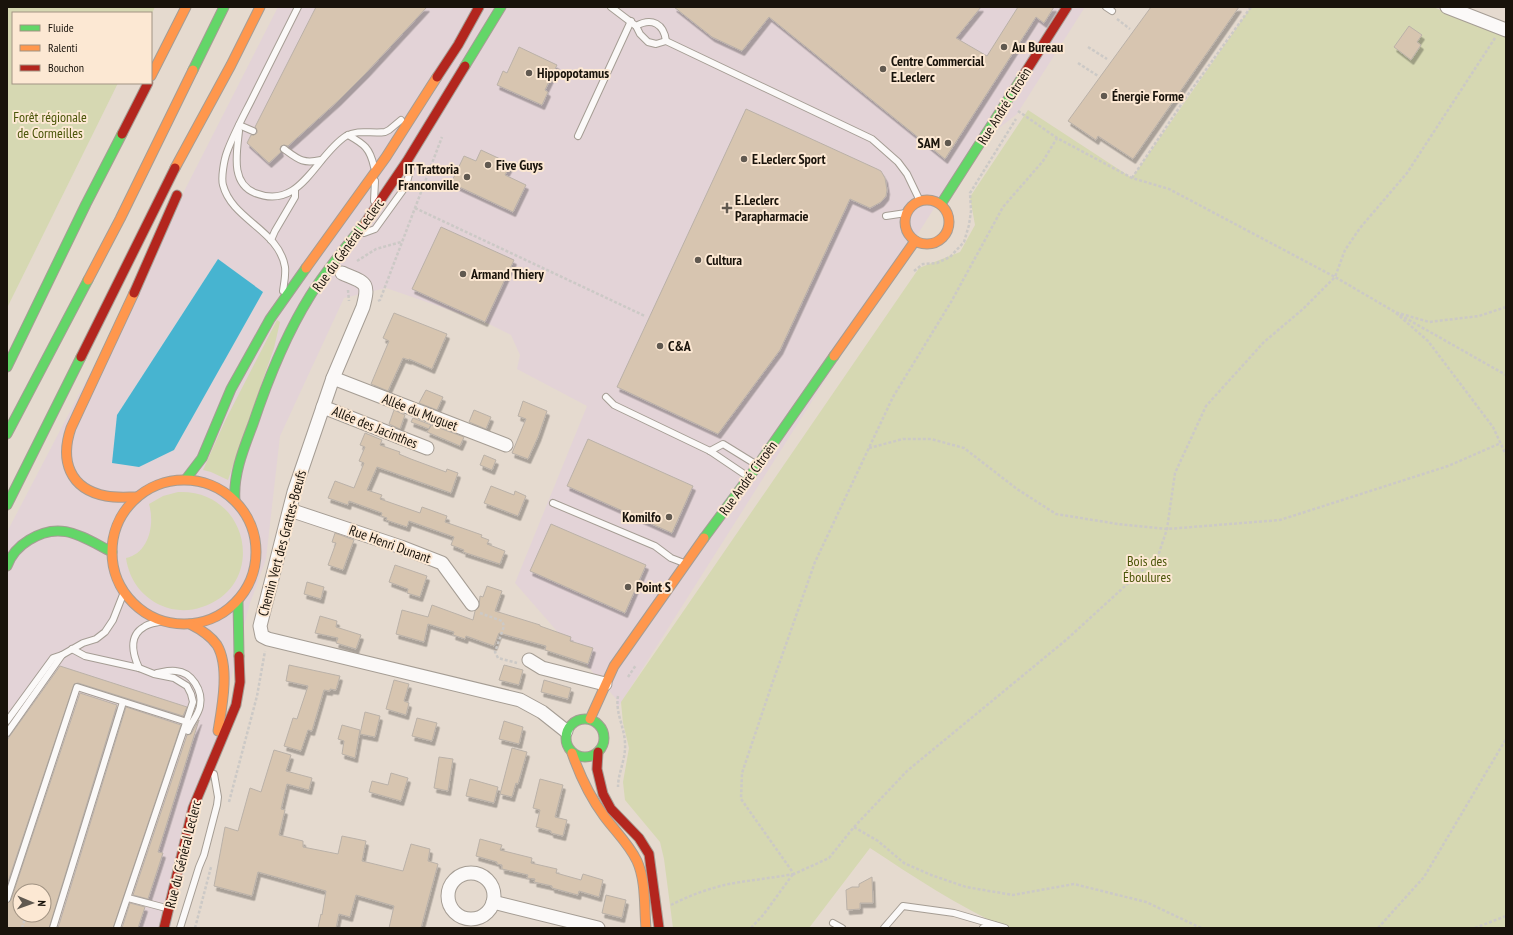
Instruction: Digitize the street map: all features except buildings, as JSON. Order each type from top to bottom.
[{"type":"main road","points":[[152,74],[186,7]]},
{"type":"main road","points":[[7,434],[120,219],[224,7]]},
{"type":"main road","points":[[7,505],[182,155],[231,65],[260,7]]},
{"type":"main road","name":"Rue du Général Leclerc","points":[[186,479],[202,458],[231,389],[270,319],[375,172],[458,45],[473,12],[479,7]]},
{"type":"main road","name":"Rue du Général Leclerc","points":[[235,500],[234,486],[242,453],[260,399],[282,347],[305,304],[351,239],[374,210],[407,161],[501,7]]},
{"type":"main road","name":"Rue André Citroën","points":[[941,204],[1067,7]]},
{"type":"main road","points":[[198,145],[231,65]]},
{"type":"main road","points":[[7,367],[86,204],[147,84]]},
{"type":"main road","points":[[137,497],[111,497],[89,491],[78,482],[70,471],[66,456],[67,442],[71,428],[146,266],[180,188]]},
{"type":"main road","points":[[927,200],[935,201],[941,204],[948,214],[949,227],[944,238],[933,244],[921,244],[911,238],[904,224],[906,213],[912,205],[920,201],[927,200]]},
{"type":"main road","name":"Rue André Citroën","points":[[590,719],[614,666],[685,564],[750,477],[915,241]]},
{"type":"main road","points":[[186,479],[217,487],[235,500],[244,510],[251,523],[257,550],[256,564],[252,577],[246,590],[238,601],[228,610],[203,622],[176,624],[162,621],[141,610],[132,602],[117,580],[113,566],[112,552],[116,528],[121,516],[137,497],[150,488],[165,482],[186,479]]},
{"type":"main road","points":[[7,566],[13,554],[20,547],[36,535],[46,531],[64,530],[72,532],[112,552]]},
{"type":"main road","name":"Rue du Général Leclerc","points":[[164,928],[193,808],[236,705],[240,682],[238,601]]},
{"type":"main road","name":"Rue du Général Leclerc","points":[[190,624],[211,636],[220,650],[224,664],[225,675],[214,760]]},
{"type":"main road","points":[[572,753],[577,756],[588,757],[598,752],[604,744],[604,733],[599,724],[586,718],[576,720],[566,731],[566,743],[572,753],[585,786],[600,810],[628,845],[638,863],[642,882],[646,928]]},
{"type":"main road","points":[[598,752],[598,784],[604,797],[617,815],[645,845],[649,854],[659,928]]},
{"type":"main road","points":[[628,845],[634,847],[636,845],[637,839],[635,834]]},
{"type":"street","points":[[1447,7],[1504,29]]},
{"type":"street","name":"Chemin Vert des Grattes-Bœufs","points":[[268,639],[262,636],[260,626],[294,492],[333,378],[363,307],[367,288],[363,282],[342,273]]},
{"type":"street","name":"Allée du Muguet","points":[[333,378],[506,446]]},
{"type":"street","name":"Allée des Jacinthes","points":[[323,407],[427,448]]},
{"type":"street","name":"Rue Henri Dunant","points":[[290,510],[401,547],[442,563],[472,604]]},
{"type":"street","points":[[268,639],[520,700],[542,712],[566,731]]},
{"type":"street","points":[[524,662],[605,684]]},
{"type":"street","points":[[493,902],[598,928]]},
{"type":"lane","points":[[281,302],[286,274],[285,265],[279,251],[272,240],[234,206],[223,185],[226,153],[298,7]]},
{"type":"lane","points":[[611,7],[634,24],[640,34],[648,42],[656,44],[666,41],[872,139],[898,162],[908,174],[920,201]]},
{"type":"lane","points":[[1106,7],[1112,11]]},
{"type":"lane","points":[[634,24],[649,21],[655,23],[663,30],[666,41]]},
{"type":"lane","points":[[578,136],[634,24]]},
{"type":"lane","points":[[239,125],[236,169],[240,180],[245,187],[253,192],[271,197],[295,190],[305,181],[321,160],[348,135],[354,132],[380,132],[389,130],[420,103]]},
{"type":"lane","points":[[239,125],[253,131]]},
{"type":"lane","points":[[348,135],[365,146],[370,152],[375,172],[374,210]]},
{"type":"lane","points":[[351,239],[375,229],[406,186],[417,144]]},
{"type":"lane","points":[[284,149],[303,162],[321,160]]},
{"type":"lane","points":[[272,240],[275,230],[295,197],[295,190]]},
{"type":"lane","points":[[886,216],[906,213]]},
{"type":"lane","points":[[606,397],[614,405],[710,451],[750,477]]},
{"type":"lane","points":[[710,451],[723,444],[758,465]]},
{"type":"lane","points":[[553,503],[655,546],[671,558],[685,564]]},
{"type":"lane","points":[[7,721],[53,658],[96,639],[105,632],[113,620],[124,592]]},
{"type":"lane","points":[[139,668],[134,658],[134,639],[139,630],[143,627],[162,621]]},
{"type":"lane","points":[[72,649],[85,656],[139,668],[154,674],[174,678],[187,686],[193,702],[117,928]]},
{"type":"lane","points":[[7,733],[62,655]]},
{"type":"lane","points":[[121,928],[189,726],[196,717],[200,705],[200,693],[192,680],[187,676],[177,671],[167,671],[154,674]]},
{"type":"lane","points":[[7,899],[77,687],[187,722]]},
{"type":"lane","points":[[53,928],[124,702]]},
{"type":"lane","points":[[180,928],[204,855],[217,805],[218,797],[214,779],[214,760]]},
{"type":"lane","points":[[128,898],[168,909]]},
{"type":"lane","points":[[884,928],[903,906],[954,913],[1005,928]]},
{"type":"lane","points":[[833,923],[842,928]]},
{"type":"lane","points":[[983,928],[995,925]]},
{"type":"path","points":[[1132,178],[1187,96],[1251,7]]},
{"type":"path","points":[[1115,18],[1130,29]]},
{"type":"path","points":[[666,908],[683,899],[728,885],[794,874],[829,858],[854,827],[907,771],[1066,640],[1158,556],[1167,529],[1175,473],[1206,406],[1264,342],[1303,309],[1335,277],[1345,250],[1360,228],[1406,172],[1504,29]]},
{"type":"path","points":[[1088,47],[1107,59]]},
{"type":"path","points":[[1078,63],[1098,76]]},
{"type":"path","points":[[1014,109],[1057,138],[1132,178],[1170,190],[1335,277],[1506,375]]},
{"type":"path","points":[[380,300],[444,130]]},
{"type":"path","points":[[794,874],[742,799],[742,773],[815,562],[893,397],[951,302],[1003,207],[1043,161],[1057,138]]},
{"type":"path","points":[[415,208],[645,316]]},
{"type":"path","points":[[348,291],[343,282],[342,273],[347,268],[366,254],[383,247],[402,242]]},
{"type":"path","points":[[1395,312],[1429,322],[1479,316],[1506,307]]},
{"type":"path","points":[[1395,312],[1428,341],[1493,427],[1506,455]]},
{"type":"path","points":[[868,448],[903,439],[931,439],[964,448],[1017,489],[1056,514],[1118,524],[1167,529],[1280,520],[1448,466],[1501,444]]},
{"type":"path","points":[[472,604],[476,612],[502,621],[504,626],[495,652],[498,658],[524,662]]},
{"type":"path","points":[[227,809],[257,696],[268,639]]},
{"type":"path","points":[[618,706],[618,715],[625,745],[618,780],[618,789]]},
{"type":"path","points":[[1378,928],[1424,877],[1506,739]]},
{"type":"path","points":[[854,827],[878,841],[904,863],[931,875],[966,887],[1013,895],[1074,884],[1146,902],[1201,928]]},
{"type":"path","points":[[195,928],[212,863]]},
{"type":"path","points":[[751,928],[764,914],[794,874]]},
{"type":"path","points":[[1475,928],[1506,916]]},
{"type":"shaded area","points":[[278,7],[1085,7],[1017,114],[971,150],[617,709],[617,700],[515,583],[587,406],[517,369],[520,355],[511,335],[485,322],[386,288],[344,298],[280,436],[266,559],[249,606],[170,928],[7,928],[7,532],[146,266]]},
{"type":"green space","name":"Forêt régionale de Cormeilles","points":[[7,7],[155,7],[152,13],[12,12],[12,84],[118,84],[7,308]]},
{"type":"green space","name":"Bois des Éboulures","points":[[1251,7],[1433,7],[1506,36],[1506,928],[1006,928],[953,901],[870,848],[809,928],[673,928],[664,859],[660,842],[625,800],[623,782],[629,748],[623,723],[621,702],[919,268],[960,252],[975,225],[970,197],[1028,110],[1132,178]]},
{"type":"green space","points":[[277,320],[280,322],[274,348],[228,480],[203,470],[225,421]]},
{"type":"green space","points":[[178,492],[202,495],[221,506],[235,522],[242,540],[242,561],[236,580],[223,596],[197,609],[175,610],[160,605],[147,597],[133,580],[126,558],[134,555],[140,550],[148,537],[151,520],[149,504],[163,496]]},
{"type":"water","points":[[218,259],[263,292],[174,450],[139,467],[112,463],[117,415]]},
{"type":"traffic: fast","points":[[193,70],[224,7]]},
{"type":"traffic: fast","points":[[465,66],[501,7]]},
{"type":"traffic: fast","points":[[941,204],[1023,76]]},
{"type":"traffic: fast","points":[[7,367],[86,204],[122,134]]},
{"type":"traffic: fast","points":[[235,500],[237,471],[243,452],[265,391],[285,342],[316,286],[365,223]]},
{"type":"traffic: fast","points":[[186,479],[202,458],[231,389],[270,319],[306,268]]},
{"type":"traffic: fast","points":[[7,434],[88,280]]},
{"type":"traffic: fast","points":[[704,538],[758,465],[834,356]]},
{"type":"traffic: fast","points":[[7,505],[81,357]]},
{"type":"traffic: fast","points":[[7,566],[13,555],[22,545],[41,534],[51,531],[61,531],[81,536],[112,552]]},
{"type":"traffic: fast","points":[[238,601],[239,656]]},
{"type":"traffic: fast","points":[[581,719],[589,719],[599,724],[603,731],[604,738],[603,745],[599,752],[589,757],[581,757],[571,752],[569,749],[566,742],[566,734],[571,724],[574,722],[581,719]]},
{"type":"traffic: slow","points":[[152,74],[186,7]]},
{"type":"traffic: slow","points":[[175,168],[231,65],[260,7]]},
{"type":"traffic: slow","points":[[88,280],[120,219],[193,70]]},
{"type":"traffic: slow","points":[[306,268],[386,157],[437,77]]},
{"type":"traffic: slow","points":[[923,200],[931,200],[936,201],[943,206],[948,213],[949,222],[948,231],[943,238],[936,243],[923,244],[915,241],[908,234],[905,226],[905,218],[908,210],[915,203],[923,200]]},
{"type":"traffic: slow","points":[[834,356],[915,241]]},
{"type":"traffic: slow","points":[[134,293],[71,428],[68,440],[67,462],[70,471],[83,487],[106,496],[137,497]]},
{"type":"traffic: slow","points":[[177,480],[191,480],[218,488],[230,496],[240,506],[251,524],[255,538],[256,552],[255,566],[251,580],[240,598],[230,608],[212,619],[191,624],[177,624],[150,616],[138,608],[128,598],[117,580],[112,559],[112,545],[120,518],[128,506],[138,496],[156,485],[177,480]]},
{"type":"traffic: slow","points":[[590,719],[614,666],[704,538]]},
{"type":"traffic: slow","points":[[190,624],[208,635],[217,645],[221,654],[224,687],[218,731]]},
{"type":"traffic: slow","points":[[572,753],[582,778],[594,801],[630,849],[637,861],[642,877],[646,928]]},
{"type":"traffic: jam","points":[[437,77],[458,45],[479,7]]},
{"type":"traffic: jam","points":[[1023,76],[1067,7]]},
{"type":"traffic: jam","points":[[365,223],[407,161],[465,66]]},
{"type":"traffic: jam","points":[[122,134],[147,84]]},
{"type":"traffic: jam","points":[[81,357],[175,168]]},
{"type":"traffic: jam","points":[[134,293],[177,195]]},
{"type":"traffic: jam","points":[[164,928],[193,808],[236,705],[240,682],[239,656]]},
{"type":"traffic: jam","points":[[598,752],[597,769],[603,794],[611,809],[639,838],[649,854],[659,928]]},
{"type":"place","name":"Au Bureau","points":[[1004,47]]},
{"type":"place","name":"Centre Commercial E.Leclerc","points":[[883,69]]},
{"type":"place","name":"Hippopotamus","points":[[529,73]]},
{"type":"place","name":"Énergie Forme","points":[[1104,96]]},
{"type":"place","name":"SAM","points":[[948,143]]},
{"type":"place","name":"E.Leclerc Sport","points":[[744,159]]},
{"type":"place","name":"Five Guys","points":[[488,165]]},
{"type":"place","name":"IT Trattoria Franconville","points":[[467,177]]},
{"type":"place","name":"E.Leclerc Parapharmacie","points":[[727,208]]},
{"type":"place","name":"Cultura","points":[[698,260]]},
{"type":"place","name":"Armand Thiery","points":[[463,274]]},
{"type":"place","name":"C&A","points":[[660,346]]},
{"type":"place","name":"Komilfo","points":[[669,517]]},
{"type":"place","name":"Point S","points":[[628,587]]}]
